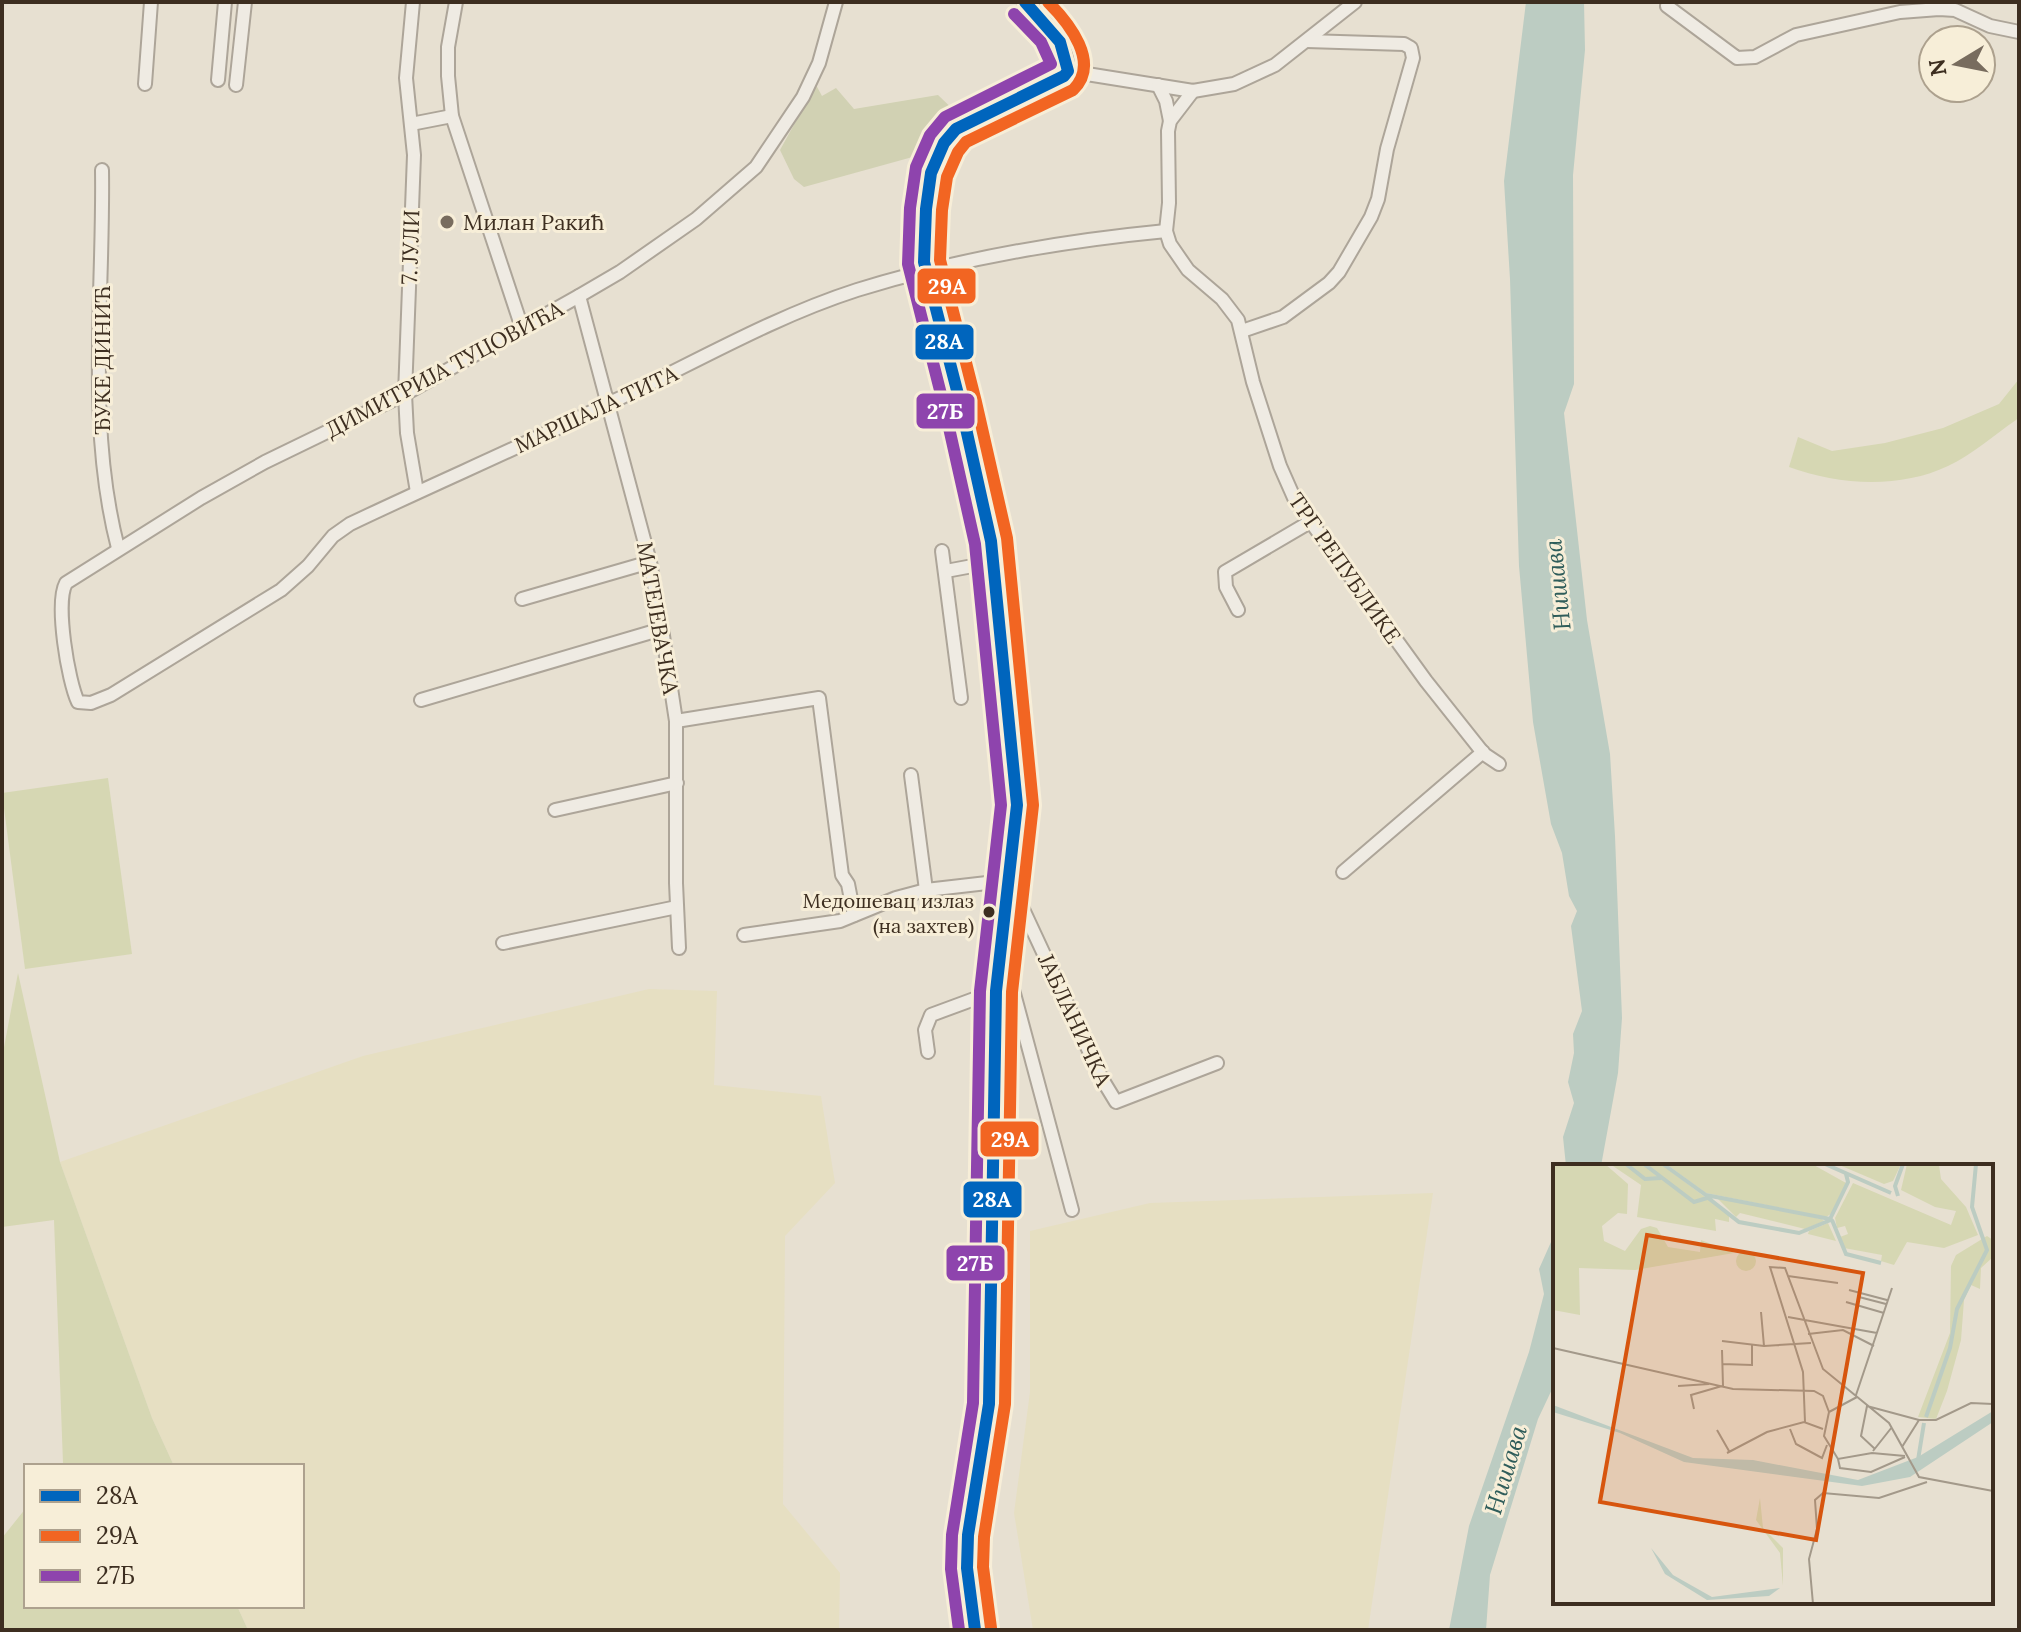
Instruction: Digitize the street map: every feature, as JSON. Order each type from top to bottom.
[{"type":"street","points":[[145,84],[151,2]]},
{"type":"street","points":[[218,80],[225,2]]},
{"type":"street","points":[[236,85],[245,2]]},
{"type":"street","name":"7. ЈУЛИ","points":[[413,2],[406,78],[414,155],[405,394],[407,433],[417,492]]},
{"type":"street","points":[[456,2],[448,47],[452,116],[522,328]]},
{"type":"street","name":"ДИМИТРИЈА ТУЦОВИЋА","points":[[78,702],[71,682],[60,599],[66,583],[118,548],[265,462],[405,394],[579,296],[620,272],[696,219],[756,167],[803,97],[824,48],[836,2]]},
{"type":"street","points":[[975,1630],[967,1568],[968,1535],[989,1404],[997,985],[1017,805],[994,562],[961,406],[926,272],[924,248],[931,173],[948,137],[956,129],[1064,76],[1068,71],[1067,54],[1061,43],[1025,2]]},
{"type":"street","points":[[1068,71],[1193,91],[1250,78],[1275,65],[1355,2]]},
{"type":"street","points":[[1668,4],[1731,56],[1745,59],[1755,57],[1796,35],[1900,12],[1955,10],[1990,26],[2019,32]]},
{"type":"street","points":[[1242,331],[1283,317],[1339,272],[1378,199],[1387,149],[1413,58],[1411,48],[1404,44],[1307,41]]},
{"type":"street","points":[[1158,85],[1166,101],[1170,121],[1166,231]]},
{"type":"street","points":[[1170,121],[1193,91]]},
{"type":"street","points":[[411,124],[452,116]]},
{"type":"street","name":"ЂУКЕ ДИНИЋ","points":[[102,170],[100,428],[107,492],[118,548]]},
{"type":"street","name":"ТРГ РЕПУБЛИКЕ","points":[[1166,231],[1179,259],[1231,309],[1242,331],[1253,382],[1280,466],[1295,500],[1426,681],[1483,752],[1499,764]]},
{"type":"street","name":"МАРШАЛА ТИТА","points":[[78,702],[91,703],[111,695],[281,590],[308,566],[333,536],[350,524],[805,309],[855,291],[954,264],[1078,240],[1166,231]]},
{"type":"street","name":"МАТЕЈЕВАЧКА","points":[[579,296],[650,562],[662,629],[676,721],[679,948]]},
{"type":"street","points":[[1238,610],[1226,587],[1225,572],[1310,522]]},
{"type":"street","points":[[942,551],[961,698]]},
{"type":"street","points":[[522,599],[650,562]]},
{"type":"street","points":[[946,571],[994,562]]},
{"type":"street","points":[[421,700],[662,629]]},
{"type":"street","points":[[676,721],[819,698],[842,875],[848,884],[854,915]]},
{"type":"street","points":[[1343,872],[1483,752]]},
{"type":"street","points":[[911,775],[926,890]]},
{"type":"street","points":[[555,810],[677,783]]},
{"type":"street","points":[[744,935],[840,921],[896,898],[926,890],[987,883],[1007,884]]},
{"type":"street","name":"ЈАБЛАНИЧКА","points":[[1007,884],[1015,892],[1102,1079],[1116,1102],[1217,1063]]},
{"type":"street","points":[[503,943],[677,907]]},
{"type":"street","points":[[928,1052],[925,1030],[931,1015],[997,985],[1008,982],[1012,986],[1072,1210]]},
{"type":"shaded area","points":[[649,989],[717,991],[714,1085],[821,1096],[835,1183],[785,1236],[783,1504],[840,1573],[839,1630],[248,1630],[238,1608],[304,1608],[304,1464],[173,1464],[152,1418],[60,1162],[363,1056]]},
{"type":"shaded area","points":[[1433,1193],[1368,1630],[1033,1630],[1014,1513],[1030,1392],[1030,1231],[1150,1203]]},
{"type":"green space","points":[[816,85],[822,96],[836,88],[854,109],[938,95],[962,118],[927,153],[804,187],[794,179],[780,150]]},
{"type":"green space","points":[[2019,379],[2019,417],[1948,466],[1910,478],[1869,482],[1828,478],[1789,467],[1798,437],[1832,451],[1885,443],[1943,428],[1999,404]]},
{"type":"green space","points":[[108,778],[132,954],[25,969],[2,793]]},
{"type":"green space","points":[[18,973],[60,1162],[152,1418],[173,1464],[62,1464],[54,1220],[2,1227],[2,1058]]},
{"type":"green space","points":[[24,1510],[24,1608],[238,1608],[248,1630],[2,1630],[2,1538]]},
{"type":"water","name":"Нишава","points":[[1526,2],[1584,2],[1585,50],[1573,175],[1574,384],[1564,413],[1587,620],[1610,754],[1615,836],[1622,1018],[1618,1073],[1601,1164],[1566,1164],[1563,1137],[1574,1103],[1568,1082],[1574,1053],[1573,1034],[1582,1011],[1571,926],[1577,911],[1569,896],[1562,853],[1551,824],[1533,722],[1519,566],[1504,181]]},
{"type":"water","name":"Нишава","points":[[1553,1238],[1553,1387],[1538,1419],[1490,1575],[1486,1630],[1449,1630],[1469,1526],[1529,1352],[1544,1294],[1539,1269]]},
{"type":"transit line","name":"28А","points":[[975,1630],[967,1568],[968,1535],[989,1404],[996,991],[1017,805],[991,541],[924,262],[931,173],[944,143],[956,129],[1064,76],[1068,71],[1060,42],[1025,2]]},
{"type":"transit line","name":"29А","points":[[991,1628],[983,1567],[984,1537],[1005,1404],[1012,992],[1033,805],[1007,538],[940,260],[947,177],[958,152],[966,142],[1073,90],[1081,79],[1084,68],[1079,44],[1048,2]]},
{"type":"transit line","name":"27Б","points":[[959,1630],[951,1569],[952,1535],[973,1403],[980,991],[1001,805],[975,544],[908,264],[910,208],[916,167],[930,135],[945,117],[1051,64],[1041,42],[1014,14]]},
{"type":"place","name":"Милан Ракић","points":[[447,222]]},
{"type":"place","name":"Медошевац излаз (на захтев)","points":[[989,912]]}]
